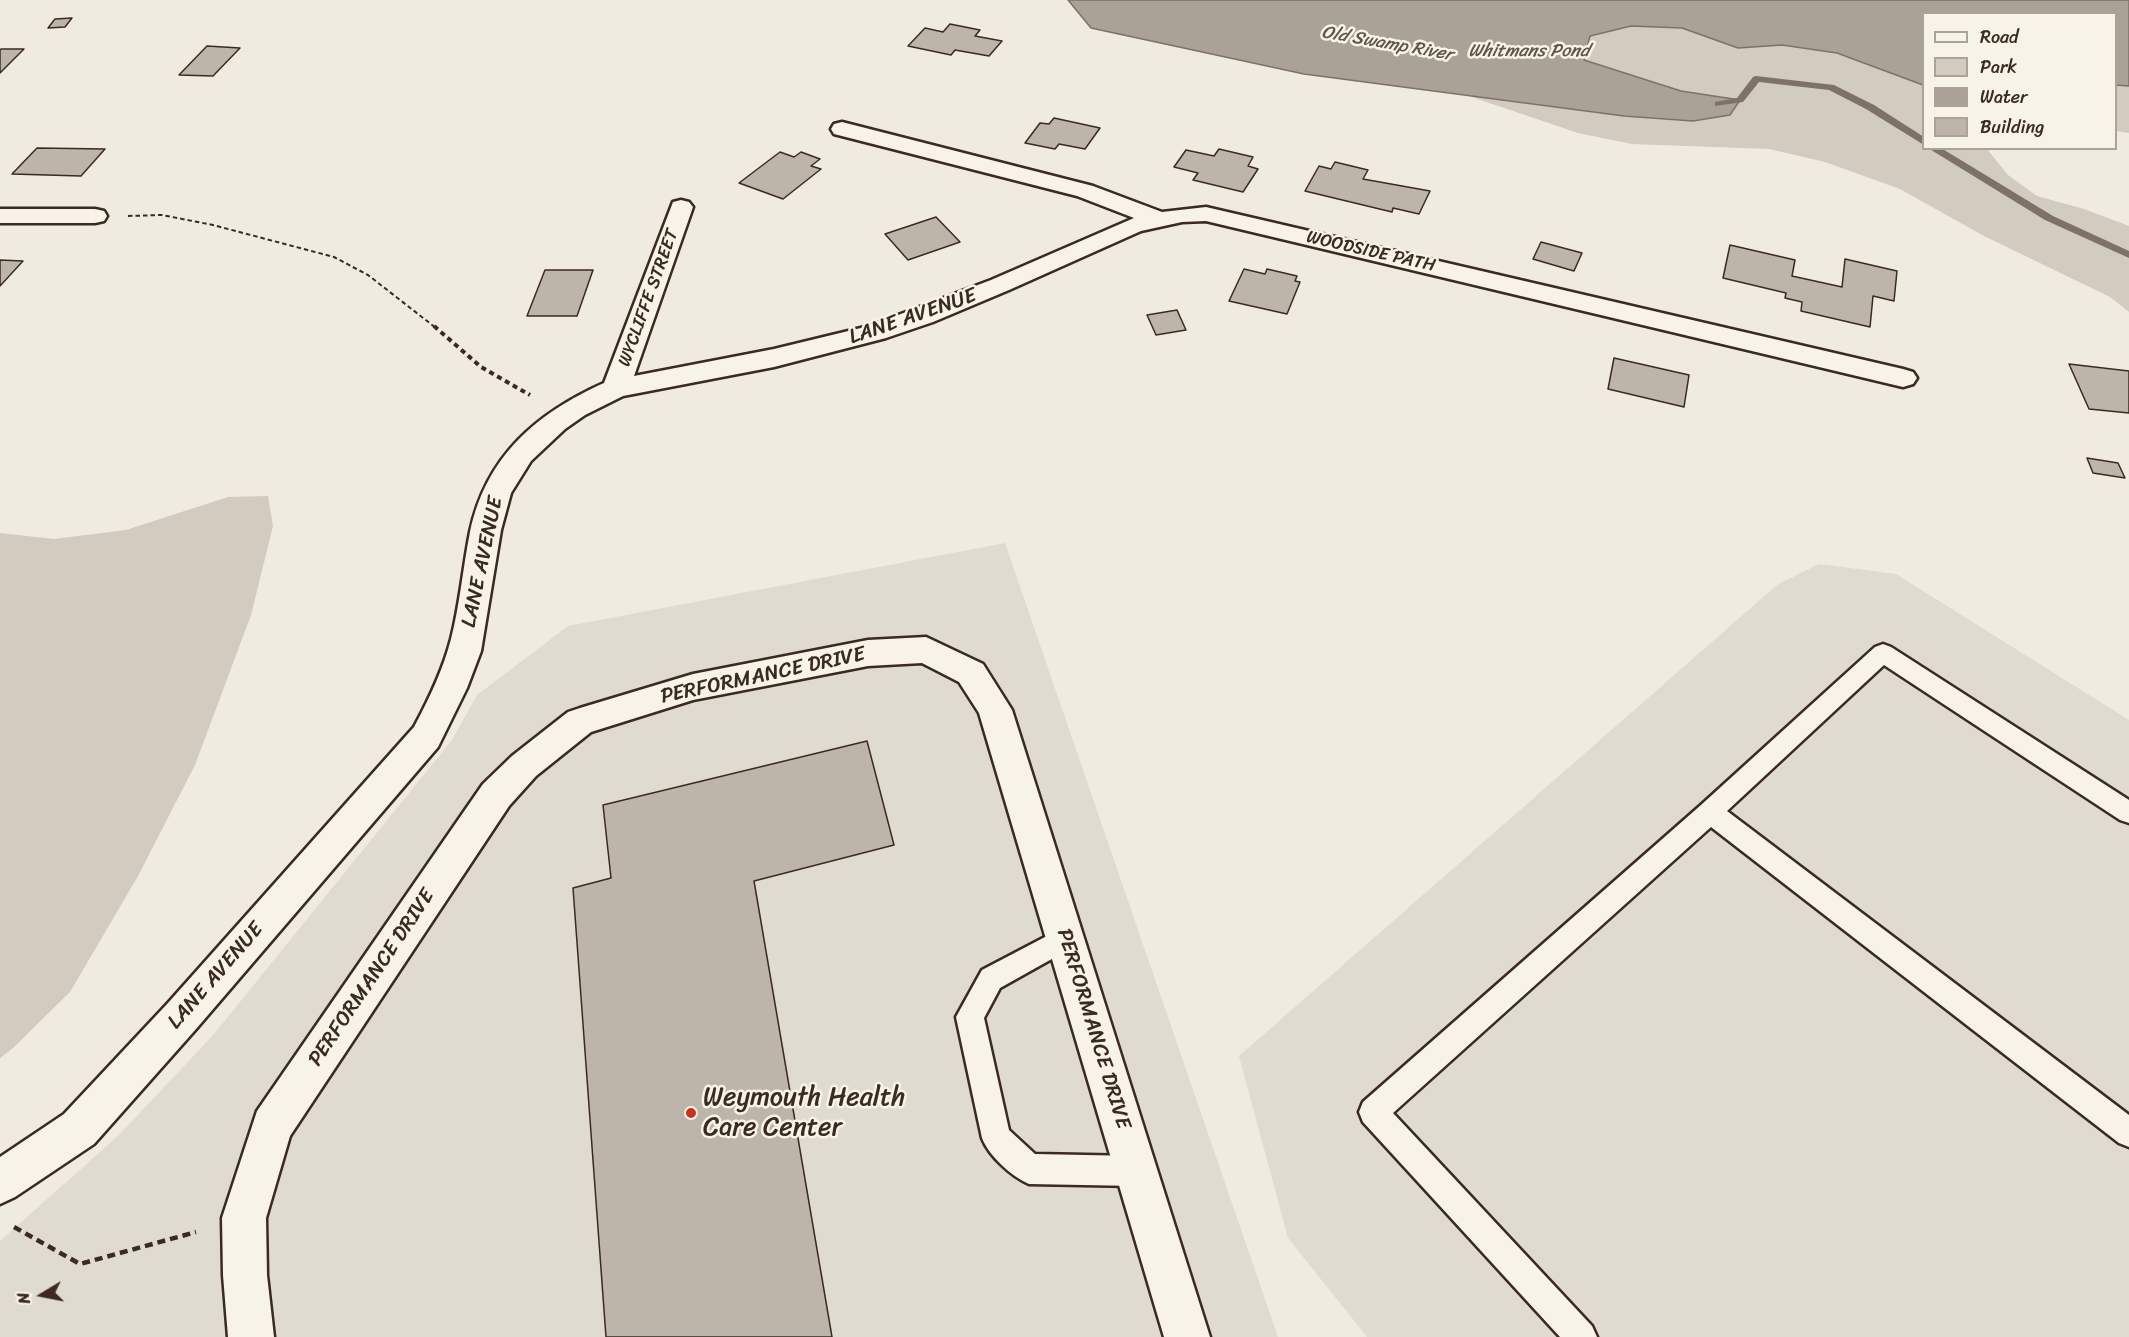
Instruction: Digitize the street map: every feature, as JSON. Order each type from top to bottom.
[{"type":"street","name":"WOODSIDE PATH","points":[[842,129],[1085,191],[1159,219],[1206,214],[1228,218],[1903,378]]},
{"type":"street","name":"WYCLIFFE STREET","points":[[616,388],[681,207]]},
{"type":"street","points":[[0,216],[95,216]]},
{"type":"street","name":"LANE AVENUE","points":[[0,1182],[79,1129],[182,1016],[426,737],[454,685],[468,637],[489,514],[498,487],[519,456],[541,432],[564,414],[616,388],[774,358],[877,332],[924,316],[1000,285],[1112,234],[1159,219]]},
{"type":"street","name":"PERFORMANCE DRIVE","points":[[251,1337],[245,1275],[244,1218],[272,1126],[496,795],[524,766],[580,722],[693,687],[868,653],[926,650],[971,673],[995,710],[1187,1337]]},
{"type":"lane","points":[[1581,1337],[1373,1112],[1710,812],[1883,653],[2129,813]]},
{"type":"lane","points":[[1710,812],[2129,1133]]},
{"type":"lane","points":[[1066,938],[992,979],[970,1017],[996,1138],[1029,1169],[1136,1171]]},
{"type":"path","points":[[95,216],[162,215],[213,225],[334,257],[368,275],[439,330],[481,367],[564,414]]},
{"type":"path","points":[[10,1225],[80,1264],[244,1218]]},
{"type":"shaded area","points":[[1005,543],[1278,1337],[0,1337],[0,1241],[119,1135],[214,1034],[452,740],[477,695],[568,626]]},
{"type":"shaded area","points":[[1819,564],[1896,574],[2129,720],[2129,1337],[1367,1337],[1288,1238],[1239,1056],[1777,585]]},
{"type":"green space","points":[[1631,26],[1682,28],[1738,48],[1782,45],[1837,53],[1922,85],[1922,150],[1988,150],[2008,175],[2037,196],[2084,209],[2129,226],[2129,312],[2110,297],[1984,236],[1900,189],[1825,162],[1769,149],[1632,144],[1578,133],[1463,94],[1624,116],[1740,100],[1681,91],[1584,60],[1590,36]]},
{"type":"green space","points":[[2117,85],[2129,86],[2129,133],[2117,131]]},
{"type":"green space","points":[[268,496],[273,526],[251,615],[195,765],[138,876],[70,992],[0,1058],[0,533],[54,539],[126,530],[228,497]]},
{"type":"water","name":"Whitmans Pond","points":[[1068,0],[2129,0],[2129,86],[2117,85],[2117,12],[1922,12],[1922,85],[1837,53],[1782,45],[1738,48],[1682,28],[1631,26],[1590,36],[1584,60],[1681,91],[1740,100],[1730,115],[1693,121],[1624,116],[1304,74],[1091,28]]},
{"type":"building","points":[[72,18],[65,27],[48,28],[55,19]]},
{"type":"building","points":[[950,24],[980,30],[975,36],[1002,41],[989,56],[955,50],[951,55],[908,46],[925,28],[943,32]]},
{"type":"building","points":[[207,46],[240,48],[213,76],[179,75]]},
{"type":"building","points":[[24,49],[0,73],[0,50]]},
{"type":"building","points":[[1054,118],[1100,128],[1085,149],[1059,144],[1055,149],[1025,143],[1040,123],[1049,124]]},
{"type":"building","points":[[37,148],[105,149],[81,176],[12,174]]},
{"type":"building","points":[[1219,149],[1253,157],[1248,166],[1258,169],[1243,192],[1193,180],[1198,173],[1174,167],[1186,150],[1214,156]]},
{"type":"building","points":[[780,152],[794,157],[801,152],[820,159],[811,166],[821,169],[783,199],[739,183]]},
{"type":"building","points":[[1335,162],[1368,170],[1363,179],[1430,191],[1419,214],[1393,208],[1392,212],[1305,191],[1319,166],[1331,169]]},
{"type":"building","points":[[936,217],[960,242],[908,260],[885,234]]},
{"type":"building","points":[[1541,242],[1582,253],[1574,271],[1533,259]]},
{"type":"building","points":[[1730,245],[1795,260],[1792,276],[1842,287],[1845,259],[1897,271],[1894,301],[1873,296],[1870,327],[1801,311],[1802,302],[1785,298],[1786,293],[1723,278]]},
{"type":"building","points":[[0,260],[23,261],[0,286]]},
{"type":"building","points":[[1244,269],[1265,274],[1267,269],[1297,276],[1295,281],[1300,282],[1287,314],[1229,301]]},
{"type":"building","points":[[545,270],[593,270],[577,316],[527,316]]},
{"type":"building","points":[[1177,310],[1186,330],[1156,335],[1147,315]]},
{"type":"building","points":[[1614,358],[1689,375],[1684,407],[1608,389]]},
{"type":"building","points":[[2069,364],[2129,371],[2129,413],[2089,409]]},
{"type":"building","points":[[2087,458],[2118,463],[2125,478],[2093,473]]},
{"type":"building","name":"Weymouth Health Care Center","points":[[867,741],[894,845],[754,881],[832,1337],[606,1337],[573,888],[611,878],[603,805]]},
{"type":"waterway","name":"Old Swamp River","points":[[1719,104],[1740,100],[1756,79],[1831,87],[1870,107],[1922,141]]},
{"type":"waterway","name":"Old Swamp River","points":[[1936,150],[2049,218],[2129,255]]},
{"type":"place","name":"Weymouth Health Care Center","points":[[691,1113]]}]
